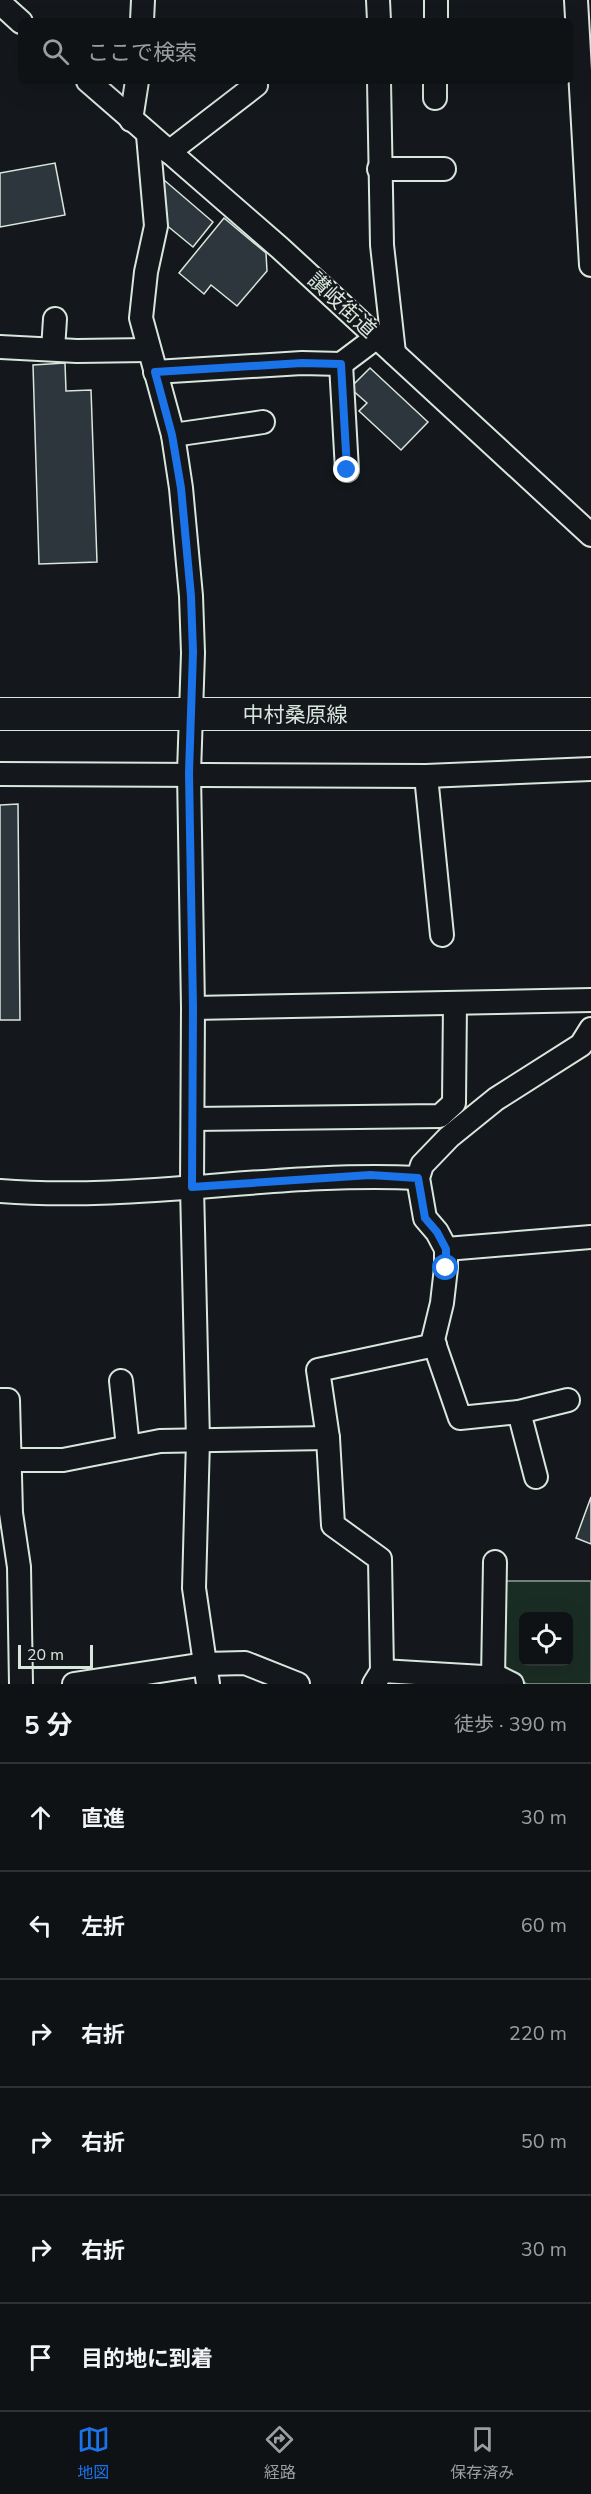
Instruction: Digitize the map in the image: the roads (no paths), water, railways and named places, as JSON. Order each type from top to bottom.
[{"type":"street","points":[[142,18],[143,0]]},
{"type":"street","points":[[378,0],[378,18]]},
{"type":"street","points":[[436,0],[436,18]]},
{"type":"street","points":[[576,0],[587,88],[591,265]]},
{"type":"street","points":[[0,3],[18,19]]},
{"type":"street","name":"讃岐街道","points":[[91,84],[280,248],[591,535]]},
{"type":"street","points":[[131,120],[137,84]]},
{"type":"street","points":[[169,152],[256,84]]},
{"type":"street","points":[[379,84],[382,245],[394,353]]},
{"type":"street","points":[[148,135],[156,226],[146,272],[141,318],[172,435],[181,488],[191,596],[193,652],[189,773],[193,1008],[192,1187],[198,1440],[194,1588],[207,1674]]},
{"type":"street","points":[[379,169],[444,169]]},
{"type":"street","points":[[53,349],[54,318]]},
{"type":"street","points":[[155,372],[302,363],[341,364],[377,337]]},
{"type":"street","points":[[0,346],[77,351],[148,350]]},
{"type":"street","points":[[341,364],[347,470]]},
{"type":"street","points":[[172,435],[263,422]]},
{"type":"street","name":"中村桑原線","points":[[0,714],[190,716],[591,714]]},
{"type":"street","points":[[0,774],[189,773],[279,777],[426,776],[591,769]]},
{"type":"street","points":[[426,776],[442,934]]},
{"type":"street","points":[[193,1008],[591,1000]]},
{"type":"street","points":[[192,1119],[440,1116],[454,1103],[455,1003]]},
{"type":"street","points":[[568,1400],[519,1412],[460,1418],[433,1340],[441,1304],[446,1249],[437,1232],[425,1218],[418,1178],[422,1165],[449,1137],[496,1099],[581,1044],[591,1029]]},
{"type":"street","points":[[0,1191],[63,1193],[370,1175],[418,1178]]},
{"type":"street","points":[[446,1249],[591,1236]]},
{"type":"street","points":[[435,1345],[318,1370],[328,1438],[333,1526],[380,1559],[378,1678],[502,1681],[495,1562]]},
{"type":"street","points":[[121,1381],[128,1447]]},
{"type":"street","points":[[0,1400],[8,1400],[11,1513],[8,1540],[20,1567],[21,1684]]},
{"type":"street","points":[[519,1412],[536,1477]]},
{"type":"street","points":[[10,1460],[63,1460],[160,1441],[328,1438]]},
{"type":"street","points":[[74,1684],[207,1674],[245,1663],[298,1684]]}]
